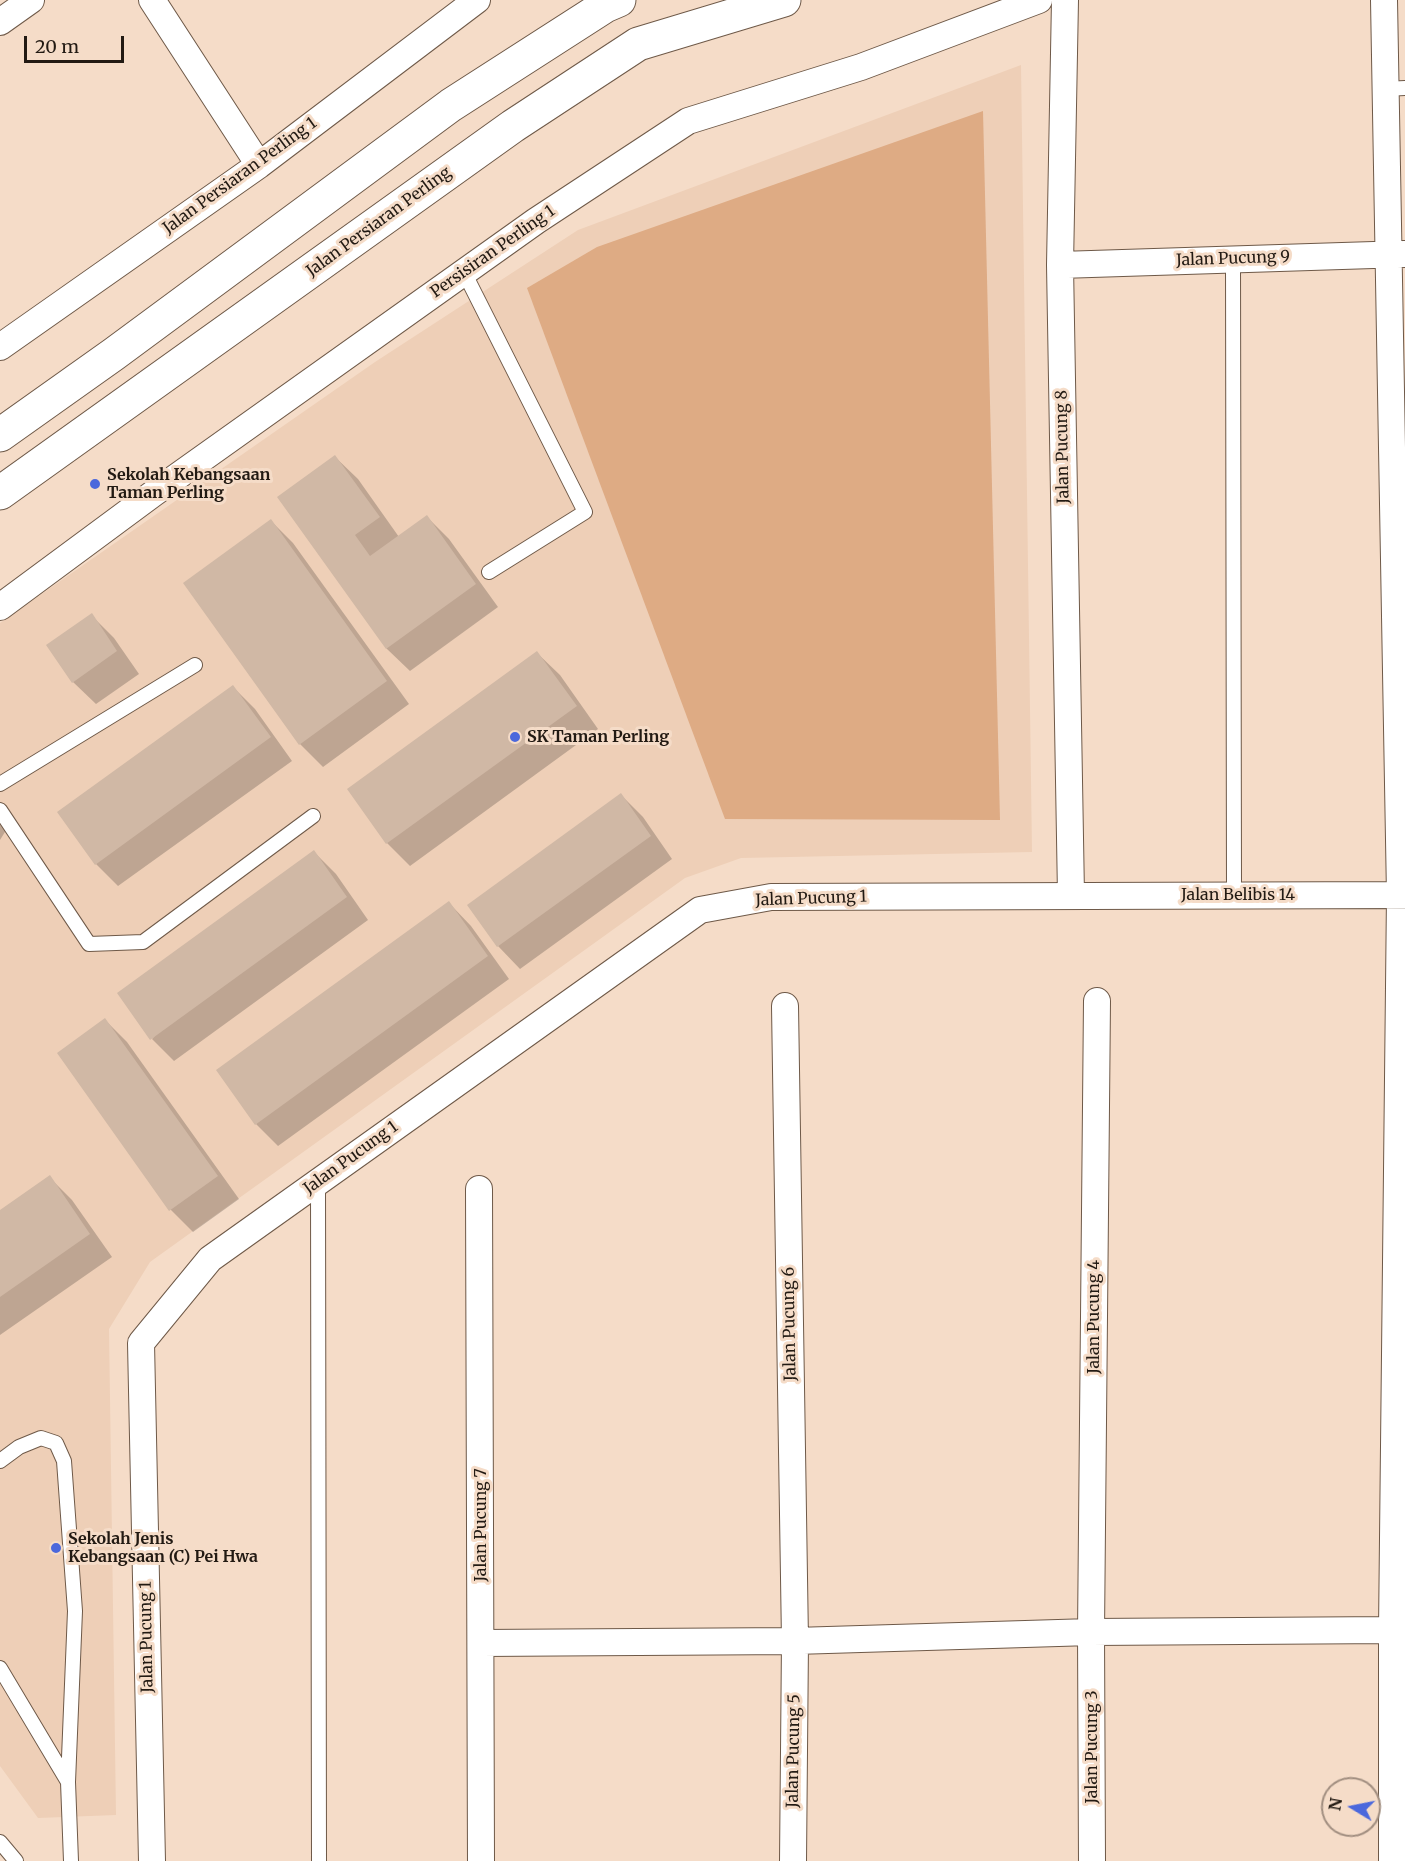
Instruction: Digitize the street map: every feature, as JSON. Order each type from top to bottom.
[{"type":"main road","points":[[0,435],[114,354],[451,105],[604,6],[619,0]]},
{"type":"main road","name":"Jalan Persiaran Perling","points":[[0,494],[513,126],[638,44],[784,0]]},
{"type":"street","points":[[0,22],[31,0]]},
{"type":"street","points":[[152,0],[259,165]]},
{"type":"street","name":"Jalan Persiaran Perling 1","points":[[0,347],[259,165],[477,0]]},
{"type":"street","name":"Persisiran Perling 1","points":[[0,607],[154,493],[536,221],[688,121],[861,67],[1039,0]]},
{"type":"street","name":"Jalan Pucung 8","points":[[1065,0],[1060,265],[1071,895]]},
{"type":"street","points":[[1384,0],[1395,88],[1402,895],[1392,1630],[1392,1861]]},
{"type":"street","name":"Jalan Pucung 9","points":[[1060,265],[1397,254]]},
{"type":"street","name":"Jalan Belibis 14","points":[[1071,895],[1402,895]]},
{"type":"street","name":"Jalan Pucung 1","points":[[152,1861],[141,1343],[210,1259],[700,910],[771,897],[1071,895]]},
{"type":"street","name":"Jalan Pucung 4","points":[[1091,1632],[1097,1001]]},
{"type":"street","name":"Jalan Pucung 6","points":[[785,1006],[795,1641]]},
{"type":"street","name":"Jalan Pucung 7","points":[[479,1189],[481,1861]]},
{"type":"street","points":[[481,1643],[795,1641],[1091,1632],[1392,1630]]},
{"type":"street","name":"Jalan Pucung 3","points":[[1091,1632],[1092,1861]]},
{"type":"street","name":"Jalan Pucung 5","points":[[793,1861],[795,1641]]},
{"type":"lane","points":[[1233,259],[1234,895]]},
{"type":"lane","points":[[464,272],[585,512],[489,572]]},
{"type":"lane","points":[[0,784],[195,665]]},
{"type":"lane","points":[[0,810],[89,944],[143,942],[313,816]]},
{"type":"lane","points":[[318,1182],[319,1861]]},
{"type":"lane","points":[[0,1461],[19,1447],[41,1438],[56,1443],[64,1461],[75,1611],[68,1782],[71,1861]]},
{"type":"lane","points":[[0,1668],[68,1782]]},
{"type":"lane","points":[[0,1842],[16,1861]]},
{"type":"shaded area","name":"SK Taman Perling","points":[[1021,65],[1032,852],[741,858],[685,878],[150,1262],[109,1329],[116,1815],[38,1818],[0,1766],[0,623],[375,362],[578,230]]},
{"type":"shaded area","points":[[983,111],[1000,820],[725,819],[527,288],[597,247]]},
{"type":"building","points":[[335,455],[380,517],[355,535],[370,556],[427,515],[476,584],[386,649],[277,497]]},
{"type":"building","points":[[271,519],[387,681],[299,745],[183,583]]},
{"type":"building","points":[[92,613],[117,651],[72,683],[46,645]]},
{"type":"building","points":[[537,651],[577,706],[386,844],[347,789]]},
{"type":"building","points":[[233,685],[271,737],[95,865],[57,812]]},
{"type":"building","points":[[621,793],[651,836],[497,947],[467,905]]},
{"type":"building","points":[[314,850],[347,897],[150,1040],[117,993]]},
{"type":"building","points":[[449,901],[488,956],[255,1125],[216,1070]]},
{"type":"building","points":[[105,1018],[218,1176],[169,1211],[57,1053]]},
{"type":"building","points":[[50,1175],[90,1234],[0,1297],[0,1210]]},
{"type":"place","name":"Sekolah Kebangsaan Taman Perling","points":[[95,484]]},
{"type":"place","name":"SK Taman Perling","points":[[515,737]]},
{"type":"place","name":"Sekolah Jenis Kebangsaan (C) Pei Hwa","points":[[56,1548]]}]
